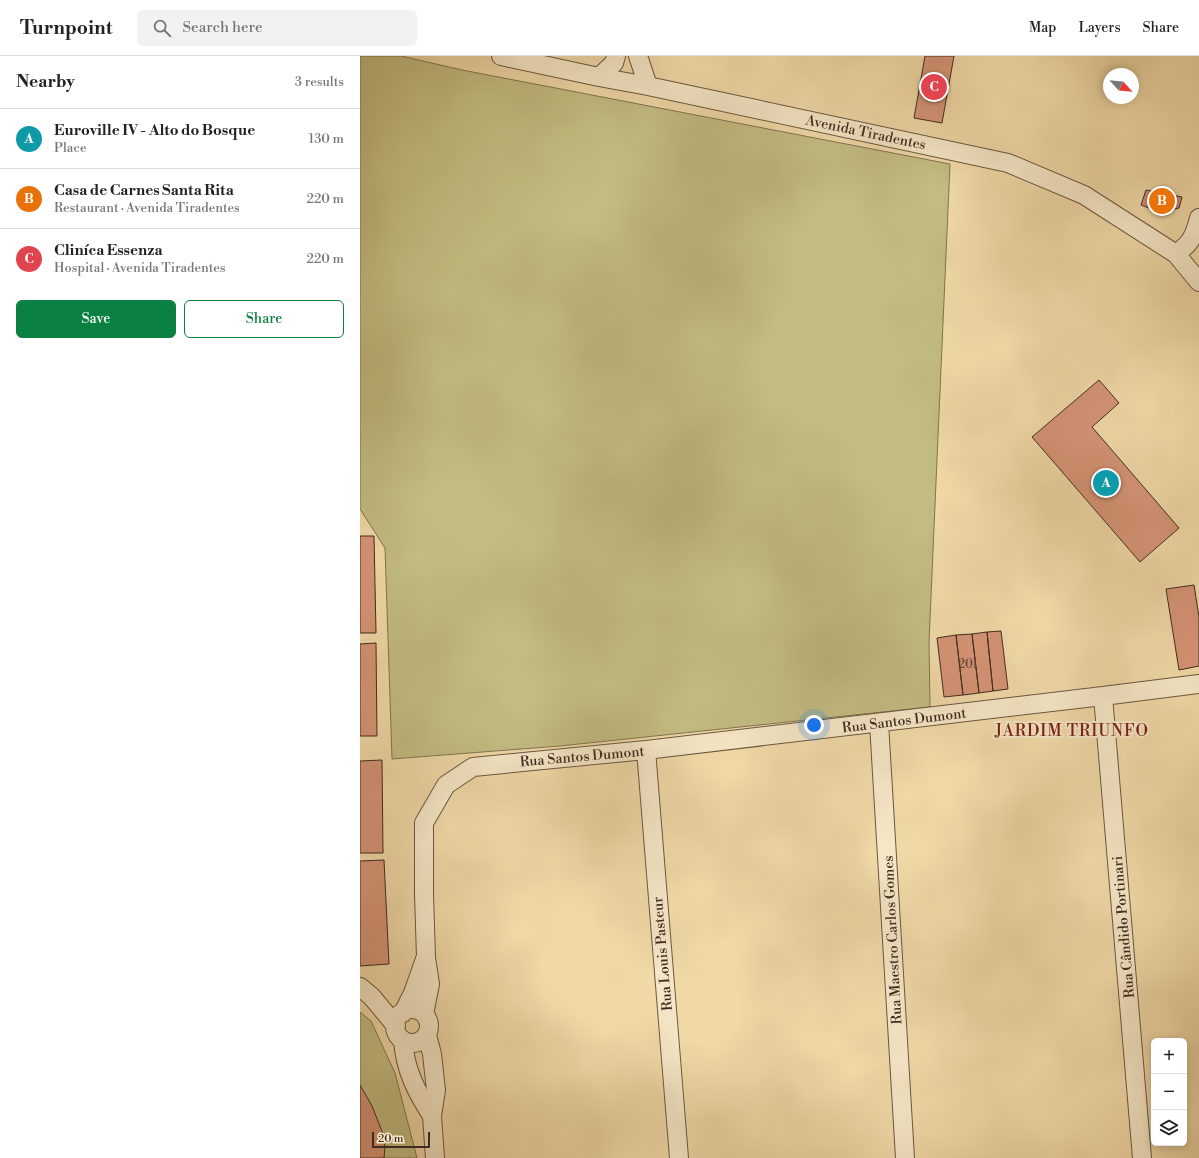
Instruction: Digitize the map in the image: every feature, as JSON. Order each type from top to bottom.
[{"type":"street","name":"Avenida Tiradentes","points":[[501,56],[1008,162],[1084,195],[1176,254],[1199,282]]},
{"type":"street","points":[[599,77],[614,62],[616,56]]},
{"type":"street","points":[[638,56],[648,86]]},
{"type":"street","points":[[1176,254],[1187,246],[1195,234],[1199,218]]},
{"type":"street","name":"Rua Santos Dumont","points":[[426,958],[424,823],[446,785],[473,767],[646,750],[1199,684]]},
{"type":"street","name":"Rua Cândido Portinari","points":[[1103,696],[1142,1158]]},
{"type":"street","name":"Rua Maestro Carlos Gomes","points":[[879,723],[905,1158]]},
{"type":"street","name":"Rua Louis Pasteur","points":[[646,750],[679,1158]]},
{"type":"street","points":[[360,987],[401,1026],[413,1043],[418,1042],[427,1035],[429,1030],[429,1024],[424,1014],[430,984],[426,958]]},
{"type":"street","points":[[426,958],[401,1026],[407,1068],[418,1094],[432,1116]]},
{"type":"street","points":[[401,1026],[414,1010],[424,1014]]},
{"type":"street","points":[[427,1035],[432,1054],[436,1090],[432,1116],[435,1158]]},
{"type":"shaded area","points":[[360,56],[401,56],[462,70],[950,164],[929,642],[930,707],[560,746],[392,759],[385,548],[360,509]]},
{"type":"shaded area","points":[[360,1012],[371,1021],[395,1073],[417,1158],[360,1158]]},
{"type":"building","points":[[925,56],[954,56],[942,123],[914,118]]},
{"type":"building","points":[[1146,190],[1182,197],[1179,208],[1157,211],[1141,205]]},
{"type":"building","points":[[1099,380],[1119,403],[1092,427],[1179,528],[1140,562],[1032,437]]},
{"type":"building","points":[[360,536],[374,536],[376,633],[360,633]]},
{"type":"building","points":[[1194,585],[1199,617],[1199,666],[1179,670],[1166,589]]},
{"type":"building","points":[[1001,631],[1008,689],[993,691],[987,632]]},
{"type":"building","points":[[987,632],[993,691],[979,693],[972,634]]},
{"type":"building","points":[[972,634],[979,693],[963,695],[956,635]]},
{"type":"building","points":[[956,635],[963,695],[944,697],[937,638]]},
{"type":"building","points":[[376,643],[377,736],[360,736],[360,644]]},
{"type":"building","points":[[382,760],[383,853],[360,853],[360,761]]},
{"type":"building","points":[[384,860],[389,964],[360,966],[360,861]]},
{"type":"building","points":[[360,1085],[372,1106],[383,1134],[385,1147],[384,1158],[360,1158]]},
{"type":"place","name":"Cliníca Essenza","points":[[934,87]]},
{"type":"place","name":"Casa de Carnes Santa Rita","points":[[1162,201]]},
{"type":"place","name":"Euroville IV - Alto do Bosque","points":[[1106,483]]},
{"type":"district","name":"JARDIM TRIUNFO","points":[[1072,730]]}]
